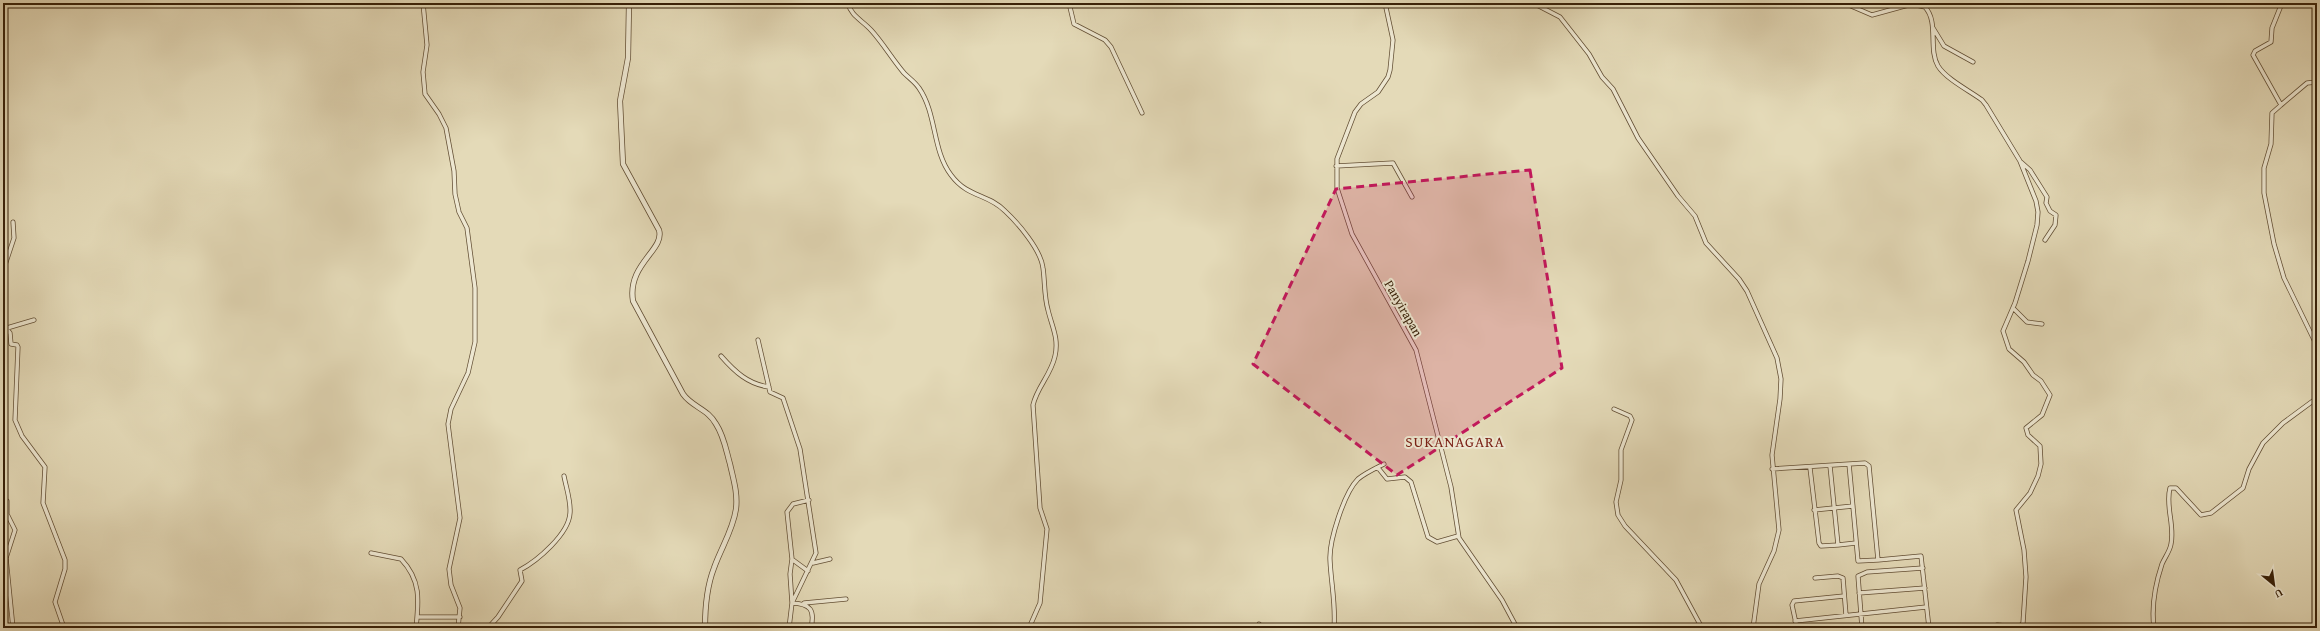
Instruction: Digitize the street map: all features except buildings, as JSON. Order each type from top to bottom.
[{"type":"street","points":[[423,3],[426,45],[424,72],[425,94],[439,114],[446,128],[454,171],[455,194],[459,212],[467,228],[475,288],[475,342],[468,373],[451,409],[448,424],[460,522],[449,576],[453,590],[459,601],[460,617],[458,628]]},
{"type":"street","points":[[629,3],[628,58],[620,100],[623,164],[659,230],[660,236],[658,243],[642,262],[635,274],[632,283],[633,301],[688,402],[709,414],[716,423],[726,447],[735,480],[735,512],[733,523],[713,569],[705,607],[705,628]]},
{"type":"street","points":[[848,3],[852,13],[871,29],[904,73],[919,88],[934,122],[937,141],[946,168],[950,174],[964,190],[997,204],[1007,212],[1036,250],[1042,261],[1046,301],[1056,334],[1057,347],[1052,368],[1039,390],[1034,405],[1040,508],[1047,529],[1040,603],[1029,628]]},
{"type":"street","points":[[1069,3],[1074,24],[1105,40],[1111,47],[1142,113]]},
{"type":"street","name":"Panyirapan","points":[[1384,3],[1393,40],[1388,77],[1378,92],[1361,104],[1355,112],[1336,166],[1338,194],[1352,234],[1416,350],[1451,487],[1458,536],[1506,606],[1517,628]]},
{"type":"street","points":[[1533,3],[1560,17],[1583,46],[1598,71],[1617,95],[1638,138],[1678,196],[1694,216],[1706,243],[1739,279],[1747,291],[1773,346],[1780,369],[1780,398],[1773,442],[1772,469],[1778,498],[1779,530],[1774,551],[1759,584],[1753,628]]},
{"type":"street","points":[[1844,3],[1872,15],[1912,4],[1919,5],[1929,11],[1938,65],[1945,74],[1982,100],[2000,125],[2020,161],[2036,201],[2038,220],[2013,308],[2003,326],[2006,345],[2024,362],[2033,375],[2041,381],[2050,395],[2042,415],[2026,428],[2028,435],[2040,446],[2041,464],[2030,493],[2016,510],[2024,550],[2026,577],[2023,623],[2019,627],[2001,625],[1990,628]]},
{"type":"street","points":[[2281,105],[2253,53],[2270,42],[2272,28],[2282,3]]},
{"type":"street","points":[[1932,25],[1944,46],[1973,62]]},
{"type":"street","points":[[2317,82],[2307,83],[2272,113],[2271,144],[2264,168],[2264,193],[2274,244],[2284,278],[2317,346]]},
{"type":"street","points":[[2020,161],[2032,174],[2047,197],[2046,203],[2050,211],[2056,215],[2055,225],[2046,240]]},
{"type":"street","points":[[1336,166],[1392,163],[1412,197]]},
{"type":"street","points":[[3,271],[14,238],[13,222]]},
{"type":"street","points":[[2013,308],[2027,322],[2042,324]]},
{"type":"street","points":[[34,320],[4,326],[10,333],[11,343],[17,345],[18,347],[15,420],[22,436],[45,467],[43,503],[65,560],[66,569],[55,602],[64,628]]},
{"type":"street","points":[[758,340],[769,387],[772,393],[783,398],[794,426],[800,449],[809,500],[816,553],[813,563],[792,602]]},
{"type":"street","points":[[721,356],[740,376],[750,382],[769,387]]},
{"type":"street","points":[[2154,628],[2154,591],[2163,562],[2171,544],[2171,516],[2168,499],[2170,488],[2176,488],[2198,513],[2204,516],[2210,513],[2243,488],[2249,469],[2263,443],[2283,423],[2317,398]]},
{"type":"street","points":[[1614,409],[1630,416],[1632,420],[1621,450],[1621,480],[1616,502],[1618,515],[1622,523],[1676,580],[1702,628]]},
{"type":"street","points":[[1772,469],[1810,468],[1865,463],[1869,466],[1878,560]]},
{"type":"street","points":[[1334,628],[1335,612],[1330,560],[1332,540],[1339,515],[1357,480],[1384,464]]},
{"type":"street","points":[[1849,464],[1858,561],[1920,555],[1923,568],[1928,628]]},
{"type":"street","points":[[1830,466],[1838,545]]},
{"type":"street","points":[[1376,468],[1382,471],[1387,479],[1404,477],[1411,482],[1428,537],[1437,542],[1458,536]]},
{"type":"street","points":[[1810,468],[1814,510],[1820,545],[1856,543]]},
{"type":"street","points":[[488,628],[498,617],[522,581],[520,570],[535,562],[565,528],[570,514],[564,476]]},
{"type":"street","points":[[790,628],[792,602],[790,574],[792,559],[787,512],[793,504],[809,500]]},
{"type":"street","points":[[7,501],[7,514],[15,530],[6,558],[13,628]]},
{"type":"street","points":[[1814,510],[1853,506]]},
{"type":"street","points":[[371,553],[400,559],[409,568],[416,579],[418,597],[416,628]]},
{"type":"street","points":[[792,559],[795,564],[808,570]]},
{"type":"street","points":[[813,563],[830,559]]},
{"type":"street","points":[[1862,628],[1858,576],[1864,573],[1923,568]]},
{"type":"street","points":[[1816,578],[1841,577],[1846,615]]},
{"type":"street","points":[[1859,593],[1925,588]]},
{"type":"street","points":[[1797,628],[1792,605],[1794,601],[1844,596]]},
{"type":"street","points":[[792,602],[803,603],[846,599]]},
{"type":"street","points":[[803,603],[812,612],[811,628]]},
{"type":"street","points":[[1795,621],[1861,613],[1926,608]]},
{"type":"street","points":[[417,617],[460,617]]},
{"type":"highlighted area","points":[[1530,170],[1562,368],[1397,475],[1253,364],[1336,189]]},
{"type":"district","name":"SUKANAGARA","points":[[1455,442]]}]
